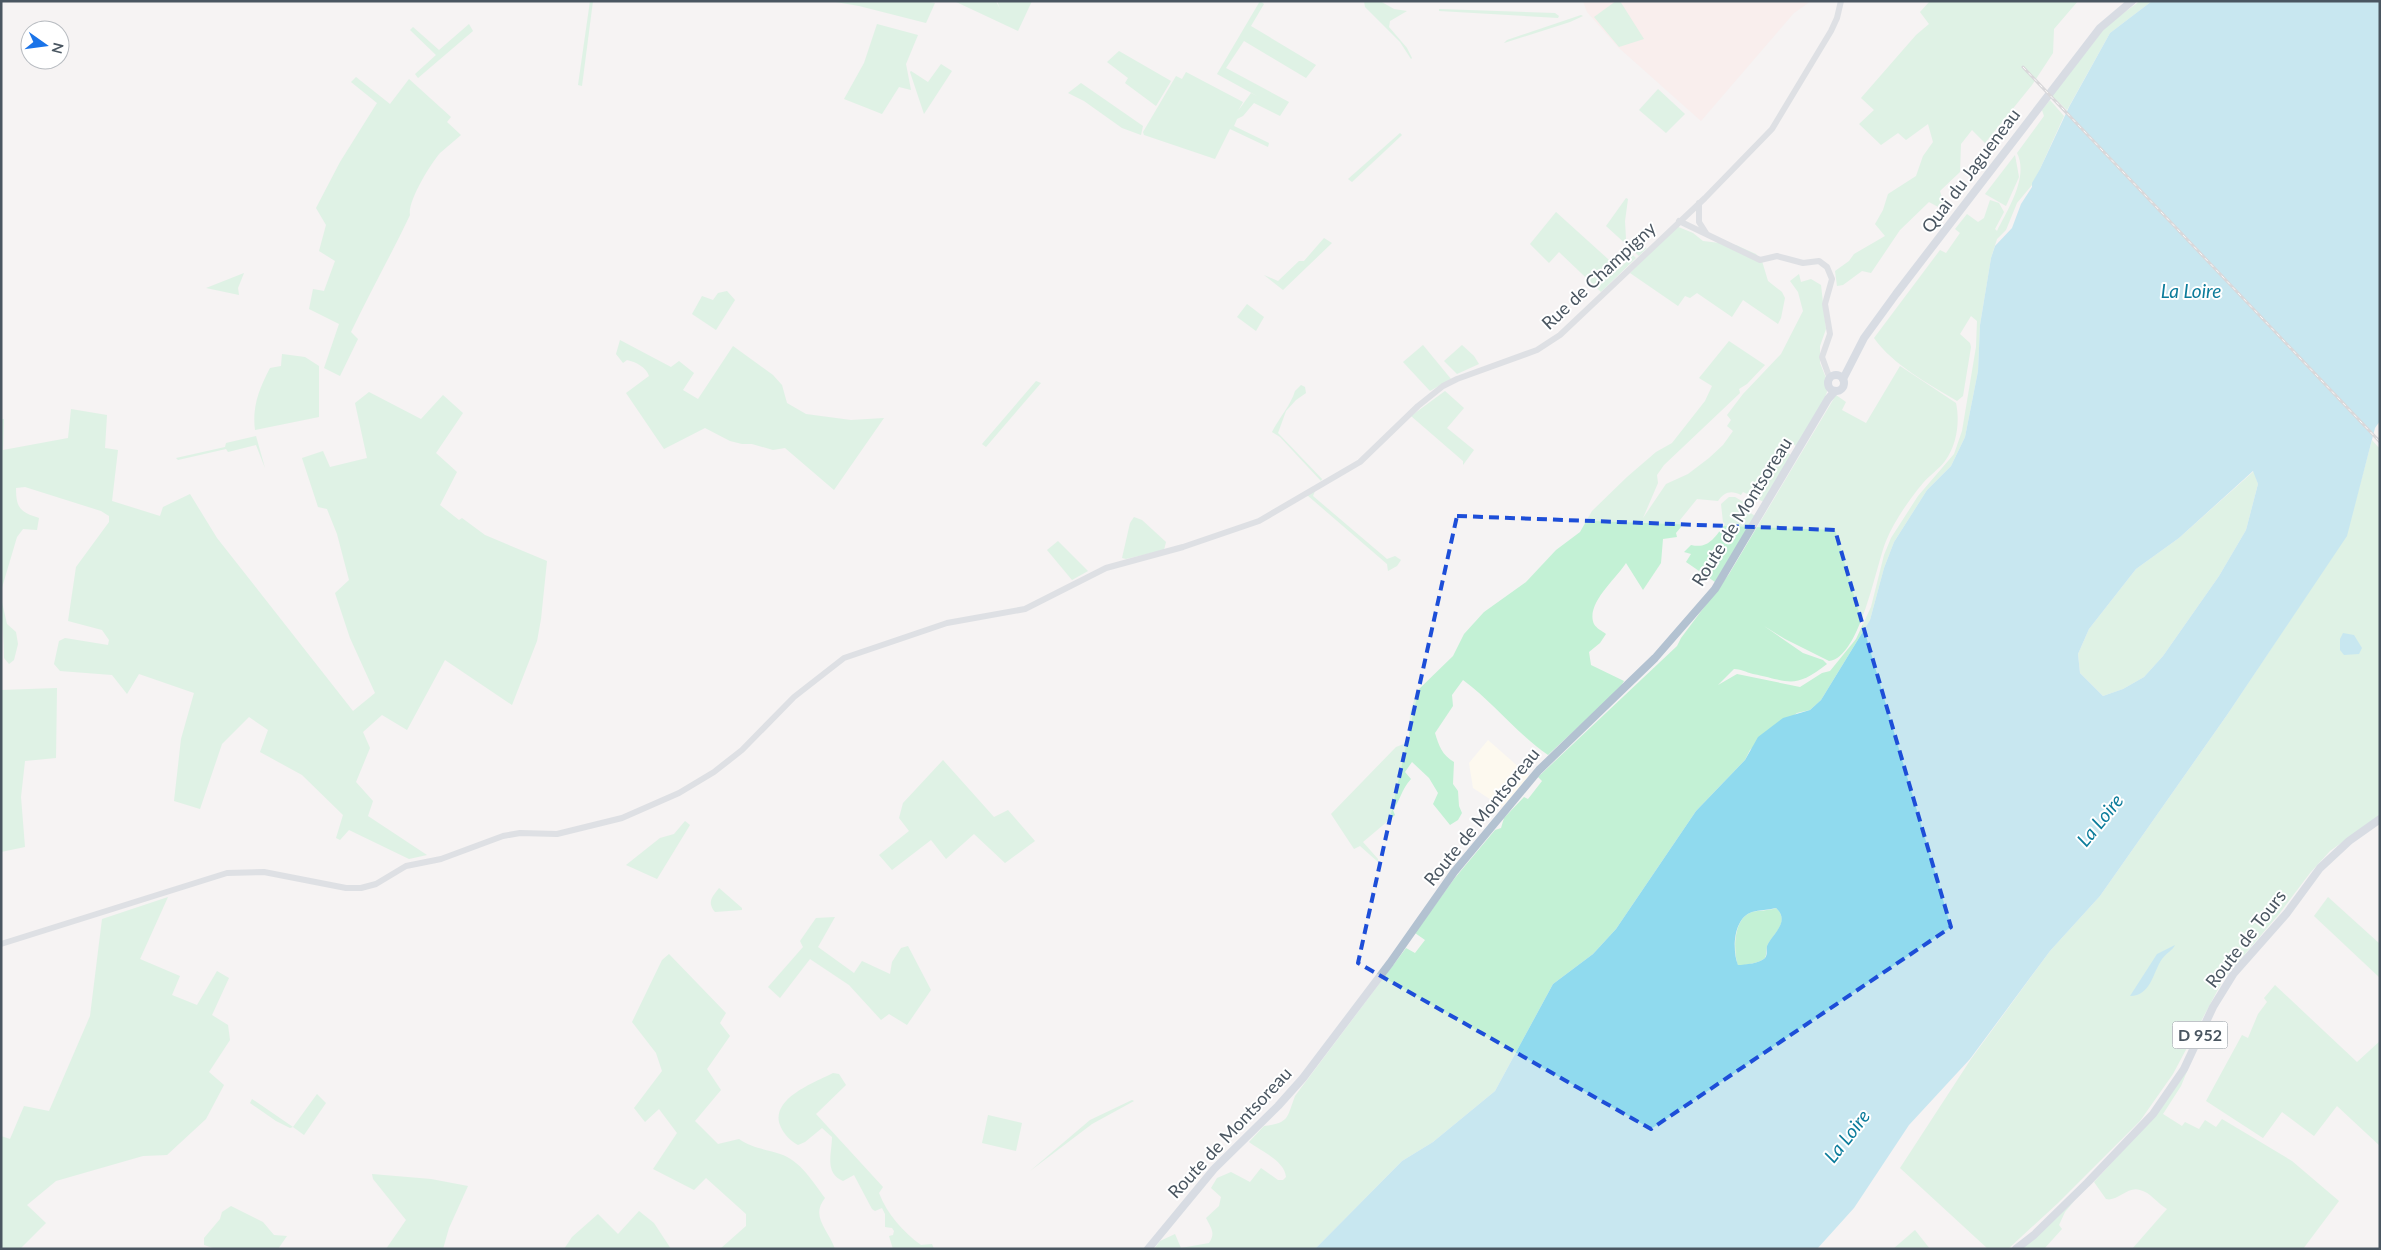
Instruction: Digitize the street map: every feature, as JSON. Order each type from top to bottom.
[{"type":"main road","name":"Quai du Jagueneau","points":[[1836,377],[1846,370],[1864,338],[1896,294],[2100,28],[2132,1]]},
{"type":"main road","points":[[1836,377],[1842,389],[1833,390],[1829,384],[1836,377]]},
{"type":"main road","name":"Route de Montsoreau","points":[[1148,1249],[1214,1169],[1299,1082],[1390,963],[1451,876],[1539,770],[1565,742],[1655,658],[1715,589],[1833,390]]},
{"type":"main road","name":"Route de Tours","points":[[2016,1249],[2034,1235],[2087,1183],[2153,1114],[2184,1069],[2212,1007],[2234,973],[2287,913],[2320,868],[2349,841],[2380,820]]},
{"type":"street","name":"Rue de Champigny","points":[[1,944],[227,873],[264,872],[346,888],[360,888],[376,884],[406,866],[457,854],[503,836],[520,833],[557,834],[622,818],[679,793],[714,772],[742,750],[794,697],[844,658],[947,623],[1025,609],[1106,568],[1183,547],[1259,521],[1360,462],[1418,406],[1443,386],[1457,379],[1537,350],[1560,335],[1717,186],[1778,121],[1831,31],[1837,18],[1841,1]]},
{"type":"street","points":[[1699,203],[1699,222],[1707,234]]},
{"type":"street","points":[[1680,221],[1760,260],[1776,256],[1803,262],[1819,261],[1827,267],[1832,284],[1825,304],[1830,334],[1822,357],[1825,368],[1836,377]]},
{"type":"highlighted area","points":[[1457,516],[1835,530],[1951,927],[1651,1129],[1358,963]]},
{"type":"shaded area","points":[[1583,1],[1811,1],[1794,13],[1701,121],[1619,48],[1587,12]]},
{"type":"shaded area","points":[[1488,740],[1529,776],[1502,807],[1473,788],[1469,763]]},
{"type":"green space","points":[[590,1],[593,1],[582,86],[578,85]]},
{"type":"green space","points":[[830,1],[925,1],[935,3],[926,23],[859,6]]},
{"type":"green space","points":[[954,1],[996,1],[1000,9],[997,1],[1032,1],[1018,31]]},
{"type":"green space","points":[[1260,1],[1264,4],[1251,26],[1316,65],[1306,78],[1244,41],[1226,68],[1289,102],[1280,116],[1254,103],[1243,116],[1237,119],[1234,126],[1269,143],[1268,147],[1230,129],[1215,159],[1144,135],[1143,132],[1176,76],[1182,79],[1186,72],[1243,102],[1238,111],[1251,93],[1257,96],[1217,74]]},
{"type":"green space","points":[[1364,1],[1380,1],[1394,9],[1407,11],[1390,21],[1389,27],[1407,48],[1411,59],[1400,42],[1365,7]]},
{"type":"green space","points":[[1616,1],[1620,1],[1644,39],[1619,47],[1594,17]]},
{"type":"green space","points":[[1930,1],[2078,1],[2054,29],[2053,53],[2032,85],[1985,143],[1972,130],[1961,144],[1960,172],[1940,191],[1943,202],[1940,208],[1929,202],[1900,230],[1871,273],[1862,271],[1843,285],[1837,286],[1835,271],[1849,261],[1854,254],[1885,236],[1875,224],[1883,210],[1888,194],[1916,176],[1923,156],[1933,142],[1928,124],[1906,140],[1898,133],[1881,145],[1859,124],[1874,110],[1861,98],[1916,35],[1929,24],[1920,12]]},
{"type":"green space","points":[[2140,1],[2152,1],[2110,33],[2067,110],[2052,96],[2107,25]]},
{"type":"green space","points":[[1439,9],[1555,13],[1559,16],[1558,18],[1439,11]]},
{"type":"green space","points":[[1581,15],[1583,16],[1570,22],[1504,43],[1507,40]]},
{"type":"green space","points":[[469,24],[473,31],[418,78],[415,74],[436,55],[410,30],[413,27],[439,50]]},
{"type":"green space","points":[[877,24],[918,35],[906,64],[911,90],[899,87],[882,114],[844,99],[864,63]]},
{"type":"green space","points":[[1119,51],[1171,81],[1156,106],[1125,83],[1128,78],[1107,62]]},
{"type":"green space","points":[[941,64],[952,71],[924,114],[910,72],[928,82]]},
{"type":"green space","points":[[356,77],[390,104],[409,79],[451,117],[447,122],[461,135],[440,153],[416,192],[412,201],[410,215],[351,332],[358,339],[340,376],[324,368],[339,324],[309,309],[313,289],[324,291],[335,261],[319,251],[326,225],[316,208],[340,162],[377,103],[351,82]]},
{"type":"green space","points":[[1081,83],[1143,126],[1141,135],[1122,128],[1084,101],[1068,93]]},
{"type":"green space","points":[[1658,89],[1685,114],[1666,133],[1639,110]]},
{"type":"green space","points":[[2050,100],[2064,116],[2032,185],[2017,203],[2006,230],[1997,239],[1991,258],[1980,325],[1978,371],[1965,437],[1951,466],[1927,490],[1894,542],[1884,568],[1870,620],[1821,700],[1810,710],[1797,713],[1750,750],[1745,760],[1696,811],[1616,929],[1593,954],[1553,984],[1495,1091],[1433,1142],[1402,1161],[1315,1249],[1154,1249],[1160,1241],[1175,1234],[1181,1248],[1209,1243],[1212,1233],[1206,1218],[1219,1206],[1221,1197],[1211,1188],[1217,1178],[1231,1172],[1250,1182],[1261,1168],[1278,1180],[1283,1180],[1286,1177],[1285,1171],[1277,1161],[1249,1142],[1264,1126],[1279,1123],[1286,1118],[1295,1096],[1406,948],[1415,953],[1425,940],[1415,933],[1454,879],[1495,830],[1501,828],[1504,818],[1524,797],[1528,799],[1542,781],[1538,777],[1677,646],[1729,574],[1836,395],[1846,402],[1842,410],[1866,423],[1900,366],[1956,403],[1958,418],[1955,441],[1945,461],[1912,496],[1889,533],[1865,609],[1850,644],[1840,656],[1829,661],[1764,626],[1803,653],[1823,660],[1827,664],[1807,678],[1791,681],[1734,669],[1718,685],[1737,674],[1800,687],[1822,673],[1830,671],[1856,639],[1871,607],[1884,555],[1891,538],[1918,496],[1954,454],[1962,431],[1976,347],[1977,321],[1971,316],[1960,334],[1970,343],[1971,347],[1963,396],[1957,401],[1923,381],[1901,365],[1874,338],[1940,250],[1946,253],[1960,233],[1955,229],[1967,214],[1978,222],[1984,218],[1990,200],[1999,203],[2004,212],[1995,229],[1997,231],[2016,193],[2019,182],[2020,162],[2017,153],[2044,116],[2042,110]]},
{"type":"green space","points":[[1400,133],[1402,135],[1352,182],[1348,179]]},
{"type":"green space","points":[[2015,155],[2019,177],[2006,206],[1985,194]]},
{"type":"green space","points":[[1626,198],[1628,199],[1625,221],[1626,239],[1634,246],[1647,248],[1639,256],[1606,226]]},
{"type":"green space","points":[[1556,212],[1619,269],[1633,255],[1636,258],[1601,292],[1559,252],[1549,263],[1530,244]]},
{"type":"green space","points":[[1676,226],[1693,233],[1703,241],[1736,245],[1756,254],[1762,261],[1768,281],[1782,292],[1785,298],[1778,324],[1743,300],[1732,317],[1697,293],[1690,298],[1685,296],[1678,306],[1630,273]]},
{"type":"green space","points":[[1324,238],[1332,243],[1283,290],[1264,275],[1278,281],[1299,261],[1304,261]]},
{"type":"green space","points":[[244,273],[238,288],[239,295],[206,288]]},
{"type":"green space","points":[[1799,274],[1801,282],[1811,279],[1821,285],[1826,329],[1820,346],[1820,363],[1826,378],[1827,392],[1820,408],[1797,447],[1791,442],[1770,458],[1776,463],[1785,451],[1791,455],[1764,502],[1743,492],[1741,495],[1728,493],[1718,501],[1697,499],[1680,520],[1681,527],[1676,533],[1677,537],[1663,539],[1661,563],[1643,590],[1626,563],[1603,592],[1594,608],[1592,616],[1594,624],[1606,634],[1600,643],[1589,652],[1591,665],[1624,681],[1619,689],[1548,755],[1525,737],[1463,680],[1452,695],[1453,706],[1435,733],[1442,750],[1454,762],[1453,784],[1458,791],[1459,806],[1462,813],[1458,820],[1450,825],[1433,804],[1438,793],[1429,778],[1412,762],[1405,772],[1411,779],[1393,810],[1395,815],[1363,842],[1378,859],[1378,862],[1360,846],[1354,849],[1331,814],[1396,747],[1409,742],[1410,713],[1417,691],[1453,656],[1464,634],[1484,612],[1526,582],[1556,550],[1580,532],[1592,511],[1627,477],[1656,452],[1672,443],[1705,401],[1712,386],[1699,378],[1729,341],[1765,365],[1747,384],[1739,389],[1740,393],[1664,465],[1657,475],[1658,483],[1643,518],[1666,484],[1688,474],[1723,445],[1733,431],[1727,426],[1731,420],[1727,415],[1743,394],[1781,354],[1803,311],[1798,292],[1790,281]]},
{"type":"green space","points":[[727,291],[735,300],[716,330],[692,314],[702,296],[713,300],[718,293]]},
{"type":"green space","points":[[1247,304],[1264,317],[1256,331],[1237,317]]},
{"type":"green space","points":[[620,340],[671,367],[679,361],[694,373],[683,390],[698,399],[733,346],[773,375],[782,385],[787,403],[806,414],[851,420],[884,418],[834,490],[785,448],[773,450],[752,444],[730,441],[705,428],[664,449],[626,393],[649,376],[646,370],[637,364],[627,360],[623,363],[616,354]]},
{"type":"green space","points":[[1423,345],[1451,379],[1430,391],[1403,362]]},
{"type":"green space","points":[[1462,345],[1474,356],[1479,364],[1457,374],[1444,361]]},
{"type":"green space","points":[[282,354],[305,357],[319,366],[319,417],[255,430],[256,406],[260,391],[270,368],[281,366]]},
{"type":"green space","points":[[1036,381],[1041,383],[986,447],[982,444]]},
{"type":"green space","points":[[1301,385],[1305,387],[1306,393],[1286,411],[1278,433],[1322,479],[1321,481],[1280,437],[1272,432],[1295,391]]},
{"type":"green space","points":[[1445,391],[1464,408],[1447,428],[1474,450],[1463,465],[1463,461],[1411,416]]},
{"type":"green space","points":[[369,392],[421,419],[443,395],[463,413],[436,453],[457,472],[440,505],[459,520],[462,518],[485,535],[547,561],[537,641],[512,705],[445,660],[407,730],[382,715],[363,732],[370,748],[356,782],[373,801],[368,816],[427,855],[409,859],[349,830],[340,840],[336,838],[343,815],[302,775],[260,752],[268,730],[249,717],[222,744],[200,809],[174,801],[181,739],[194,693],[139,674],[127,694],[112,675],[60,671],[54,664],[59,641],[65,638],[108,645],[109,640],[102,630],[68,621],[76,567],[109,522],[109,516],[101,511],[25,487],[16,488],[20,508],[27,514],[39,518],[37,530],[23,529],[17,537],[1,591],[1,419],[4,419],[3,450],[68,438],[71,409],[107,415],[105,448],[118,450],[112,501],[160,516],[163,507],[190,494],[217,538],[353,711],[375,693],[350,638],[335,593],[349,580],[337,534],[327,509],[318,507],[302,458],[323,451],[330,467],[367,458],[355,403]]},
{"type":"green space","points":[[256,436],[265,468],[256,445],[228,452],[226,449],[178,460],[176,458],[225,447],[226,443]]},
{"type":"green space","points":[[2372,440],[2380,449],[2380,815],[2330,851],[2223,980],[2173,1074],[2140,1121],[2058,1203],[2008,1249],[1988,1249],[1900,1168],[1971,1059],[2050,951],[2100,896],[2227,715],[2346,536]]},
{"type":"green space","points":[[2254,471],[2258,484],[2246,530],[2219,576],[2163,656],[2144,677],[2123,689],[2103,696],[2080,673],[2078,654],[2089,629],[2136,569],[2179,538]]},
{"type":"green space","points":[[1315,491],[1313,496],[1387,559],[1395,556],[1401,560],[1397,566],[1388,571],[1387,564],[1307,495]]},
{"type":"green space","points":[[1729,497],[1735,497],[1752,507],[1749,512],[1755,516],[1715,582],[1686,562],[1691,554],[1684,552],[1691,545],[1707,544],[1718,534],[1725,524],[1723,522],[1721,504]]},
{"type":"green space","points":[[1134,517],[1142,520],[1166,542],[1164,550],[1126,559],[1122,558],[1130,523]]},
{"type":"green space","points":[[1058,541],[1088,571],[1072,580],[1047,550]]},
{"type":"green space","points":[[1,598],[7,624],[16,632],[18,644],[14,660],[9,664],[4,658]]},
{"type":"green space","points":[[57,688],[56,758],[25,761],[21,797],[25,847],[1,852],[1,690]]},
{"type":"green space","points":[[943,760],[994,817],[1008,810],[1035,841],[1005,863],[974,834],[946,859],[931,840],[892,870],[879,855],[909,831],[899,818],[903,803]]},
{"type":"green space","points":[[685,821],[690,825],[657,879],[626,865],[660,838],[674,834]]},
{"type":"green space","points":[[719,888],[742,910],[715,912],[711,902]]},
{"type":"green space","points":[[168,897],[140,959],[180,976],[172,995],[197,1005],[217,971],[229,978],[212,1015],[228,1025],[230,1040],[209,1072],[224,1085],[206,1119],[167,1155],[143,1156],[56,1181],[27,1205],[46,1223],[20,1249],[1,1249],[1,1136],[10,1139],[24,1106],[49,1111],[90,1016],[102,919]]},
{"type":"green space","points":[[2328,897],[2380,944],[2380,978],[2314,916]]},
{"type":"green space","points":[[1776,908],[1782,918],[1781,923],[1767,946],[1765,958],[1738,966],[1735,944],[1741,921],[1752,912]]},
{"type":"green space","points":[[835,917],[818,947],[854,973],[862,961],[890,974],[892,962],[901,948],[908,946],[931,990],[907,1025],[889,1014],[881,1020],[849,985],[810,959],[780,998],[768,987],[803,947],[800,941],[816,918]]},
{"type":"green space","points":[[669,954],[726,1013],[720,1023],[730,1036],[707,1069],[721,1090],[695,1121],[718,1144],[739,1139],[787,1157],[800,1166],[825,1198],[819,1211],[820,1217],[835,1249],[720,1249],[746,1226],[746,1214],[706,1178],[694,1190],[653,1169],[677,1133],[659,1109],[645,1122],[634,1108],[662,1071],[656,1053],[632,1022],[662,960]]},
{"type":"green space","points":[[2275,985],[2357,1062],[2380,1041],[2380,1146],[2337,1106],[2314,1136],[2282,1112],[2263,1138],[2206,1101],[2242,1035],[2248,1038],[2258,1014],[2267,1002],[2264,998]]},
{"type":"green space","points":[[2188,1069],[2181,1086],[2163,1114],[2182,1126],[2185,1122],[2199,1129],[2205,1120],[2216,1127],[2222,1119],[2292,1161],[2339,1201],[2303,1249],[2132,1249],[2167,1209],[2147,1193],[2135,1189],[2115,1198],[2106,1199],[2094,1182],[2160,1110]]},
{"type":"green space","points":[[833,1073],[839,1074],[846,1085],[816,1114],[883,1187],[879,1193],[886,1208],[896,1222],[921,1245],[932,1244],[934,1249],[893,1249],[889,1236],[893,1235],[894,1231],[892,1228],[885,1227],[885,1214],[882,1208],[875,1211],[872,1209],[854,1175],[843,1181],[833,1173],[830,1162],[832,1137],[822,1128],[805,1142],[798,1145],[783,1131],[779,1115],[788,1099]]},
{"type":"green space","points":[[317,1094],[326,1103],[304,1135],[293,1127]]},
{"type":"green space","points":[[252,1099],[293,1127],[290,1128],[276,1121],[250,1103]]},
{"type":"green space","points":[[1132,1100],[1134,1101],[1092,1124],[1030,1171],[1090,1120]]},
{"type":"green space","points":[[988,1115],[1022,1123],[1016,1151],[982,1143]]},
{"type":"green space","points":[[372,1174],[431,1179],[468,1186],[449,1228],[443,1249],[386,1249],[406,1220],[373,1179]]},
{"type":"green space","points":[[2075,1200],[2065,1212],[2059,1225],[2062,1229],[2044,1249],[2021,1249]]},
{"type":"green space","points":[[231,1206],[263,1222],[274,1235],[287,1236],[278,1249],[216,1249],[204,1245],[204,1238],[220,1219],[222,1212]]},
{"type":"green space","points":[[639,1211],[654,1223],[671,1249],[564,1249],[572,1237],[598,1214],[618,1234]]},
{"type":"green space","points":[[1915,1230],[1930,1249],[1893,1249]]},
{"type":"water","name":"La Loire","points":[[2152,1],[2380,1],[2380,421],[2375,428],[2347,536],[2227,715],[2100,896],[2050,951],[1970,1059],[1909,1125],[1854,1208],[1817,1249],[1315,1249],[1402,1161],[1433,1142],[1495,1091],[1553,984],[1593,954],[1616,929],[1696,811],[1745,760],[1758,737],[1783,718],[1810,710],[1821,700],[1870,620],[1884,568],[1894,542],[1927,490],[1951,466],[1965,437],[1978,371],[1980,325],[1991,258],[1995,246],[2012,228],[2021,204],[2032,187],[2032,183],[2069,107],[2110,33]],"holes":[[[2253,471],[2258,484],[2246,530],[2219,576],[2163,656],[2144,677],[2123,689],[2103,696],[2080,673],[2078,654],[2089,629],[2136,569],[2179,538]],[[1776,908],[1782,918],[1781,923],[1769,941],[1765,958],[1756,962],[1738,965],[1735,944],[1741,921],[1752,912]]]},
{"type":"water","points":[[2343,633],[2354,635],[2362,648],[2359,654],[2344,655],[2340,650],[2340,639]]},
{"type":"water","points":[[2175,945],[2162,959],[2147,988],[2137,995],[2130,996],[2157,954]]},
{"type":"railway","points":[[2023,67],[2380,442]]}]
